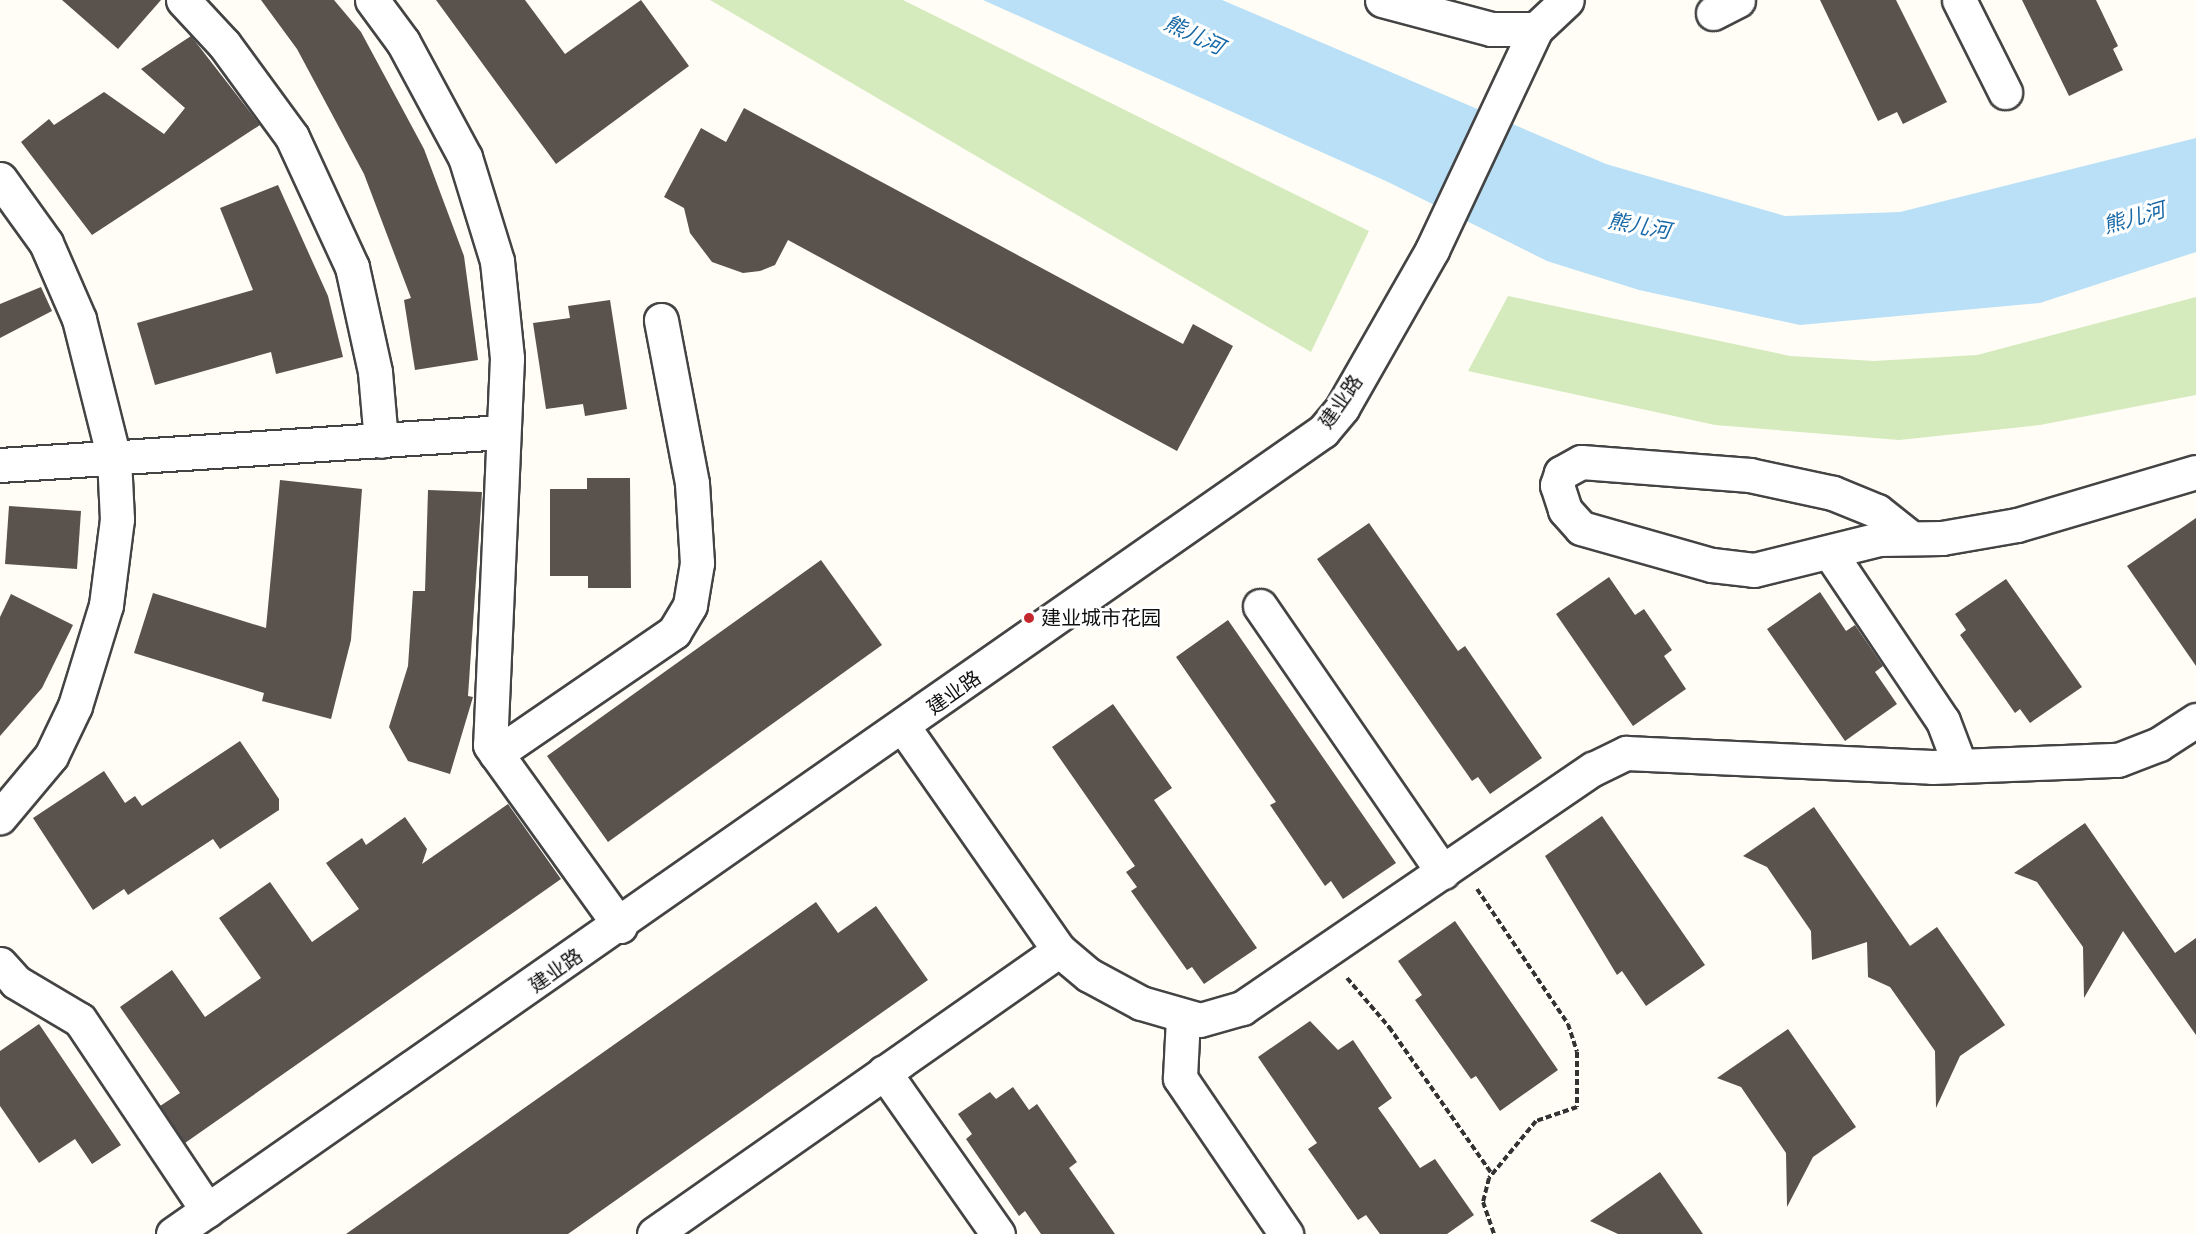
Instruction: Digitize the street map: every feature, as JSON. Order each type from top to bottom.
[{"type":"street","points":[[183,0],[224,44],[292,137],[352,267],[375,372],[381,441]]},
{"type":"street","points":[[372,0],[403,42],[465,157],[496,261],[507,358],[490,745],[620,926]]},
{"type":"street","name":"建业路","points":[[173,1234],[904,728],[1323,431],[1342,408],[1432,250],[1498,105],[1536,29],[1567,0]]},
{"type":"street","points":[[1959,0],[2005,92]]},
{"type":"street","points":[[1400,3],[1491,29],[1536,29]]},
{"type":"street","points":[[0,178],[46,243],[78,319],[114,458],[117,519],[106,604],[75,706],[51,756],[0,816]]},
{"type":"street","points":[[496,754],[674,632],[690,605],[697,563],[692,483],[661,320]]},
{"type":"street","points":[[0,465],[503,432]]},
{"type":"street","points":[[1911,538],[1877,510],[1833,493],[1750,475],[1581,462],[1561,473],[1557,485],[1565,510],[1581,528],[1712,565],[1754,570],[1879,539],[1911,538],[2018,525],[2196,472]]},
{"type":"street","points":[[1830,553],[1943,721],[1960,766]]},
{"type":"street","points":[[1260,606],[1450,867]]},
{"type":"street","points":[[904,728],[1059,950],[1089,975],[1183,1018],[1200,1020],[1242,1008],[1450,867],[1626,753],[1960,766],[2118,760],[2159,744],[2196,720]]},
{"type":"street","points":[[654,1234],[1059,950]]},
{"type":"street","points":[[0,964],[16,981],[80,1020],[207,1210]]},
{"type":"street","points":[[1183,1018],[1180,1078],[1286,1234]]},
{"type":"street","points":[[884,1072],[998,1234]]},
{"type":"path","points":[[1450,867],[1568,1024],[1577,1052],[1577,1107],[1536,1121],[1492,1174],[1483,1202],[1494,1234]]},
{"type":"path","points":[[1327,950],[1389,1027],[1492,1174]]},
{"type":"green space","points":[[710,0],[903,0],[1369,231],[1311,352]]},
{"type":"green space","points":[[1508,296],[1790,356],[1874,361],[1977,355],[2196,297],[2196,395],[2040,425],[1899,440],[1715,425],[1468,371]]},
{"type":"water","name":"熊儿河","points":[[983,0],[1222,0],[1606,164],[1785,216],[1900,212],[2196,138],[2196,252],[2040,303],[1800,325],[1639,290],[1547,261],[1388,182]]},
{"type":"building","points":[[62,0],[161,0],[118,49]]},
{"type":"building","points":[[261,0],[334,0],[361,32],[424,149],[464,256],[478,360],[415,370],[404,300],[411,298],[364,174],[297,49]]},
{"type":"building","points":[[436,0],[525,0],[565,54],[641,0],[689,66],[556,164]]},
{"type":"building","points":[[1820,0],[1896,0],[1947,102],[1903,124],[1897,112],[1878,121]]},
{"type":"building","points":[[2022,0],[2096,0],[2118,46],[2113,49],[2123,70],[2069,96]]},
{"type":"building","points":[[191,36],[260,125],[92,235],[21,142],[49,119],[54,125],[104,92],[164,134],[185,108],[141,69]]},
{"type":"building","points":[[744,108],[1183,344],[1193,324],[1233,346],[1177,451],[788,240],[775,265],[760,271],[743,273],[712,262],[690,233],[684,208],[664,197],[701,128],[726,142]]},
{"type":"building","points":[[278,185],[328,296],[343,357],[276,374],[271,352],[155,385],[137,323],[253,290],[220,208]]},
{"type":"building","points":[[41,287],[52,311],[0,338],[0,304]]},
{"type":"building","points":[[610,300],[627,409],[585,416],[583,404],[546,409],[533,323],[570,318],[568,306]]},
{"type":"building","points":[[587,478],[630,478],[631,588],[588,588],[588,576],[550,576],[550,489],[587,489]]},
{"type":"building","points":[[280,480],[362,489],[351,640],[331,719],[262,701],[264,693],[134,653],[153,593],[266,628]]},
{"type":"building","points":[[428,490],[482,492],[468,696],[473,697],[450,774],[408,761],[389,727],[408,666],[413,591],[425,591]]},
{"type":"building","points":[[9,506],[81,511],[77,569],[5,564]]},
{"type":"building","points":[[2196,518],[2196,666],[2127,566]]},
{"type":"building","points":[[1369,523],[1458,651],[1465,646],[1542,758],[1490,794],[1478,777],[1472,781],[1317,559]]},
{"type":"building","points":[[821,560],[882,645],[608,842],[547,756]]},
{"type":"building","points":[[1609,577],[1635,615],[1644,609],[1672,650],[1664,656],[1686,689],[1633,726],[1556,614]]},
{"type":"building","points":[[2006,579],[2082,687],[2030,723],[2020,709],[2015,713],[1960,635],[1966,630],[1955,614]]},
{"type":"building","points":[[1820,592],[1846,631],[1855,625],[1883,666],[1875,672],[1897,704],[1845,741],[1767,629]]},
{"type":"building","points":[[11,594],[73,625],[42,688],[0,736],[0,617]]},
{"type":"building","points":[[1228,620],[1396,863],[1343,899],[1331,881],[1325,886],[1270,805],[1276,802],[1176,657]]},
{"type":"building","points":[[1113,704],[1172,788],[1154,800],[1257,948],[1204,984],[1192,967],[1187,970],[1131,891],[1137,887],[1126,872],[1135,866],[1052,747]]},
{"type":"building","points":[[240,741],[279,799],[279,810],[220,849],[213,839],[128,895],[124,889],[93,910],[33,818],[104,771],[125,803],[135,796],[142,806]]},
{"type":"building","points":[[508,804],[561,879],[185,1143],[160,1106],[180,1093],[120,1007],[172,970],[205,1017],[261,978],[219,918],[270,882],[312,942],[359,909],[326,863],[362,838],[366,845],[405,817],[427,849],[422,864]]},
{"type":"building","points":[[1814,807],[1910,946],[1937,927],[2005,1025],[1960,1056],[1936,1108],[1935,1051],[1890,987],[1868,977],[1867,942],[1812,960],[1811,931],[1767,867],[1743,856]]},
{"type":"building","points":[[1602,816],[1705,965],[1646,1006],[1622,971],[1617,975],[1545,856]]},
{"type":"building","points":[[2085,823],[2175,953],[2196,938],[2196,1035],[2123,931],[2084,998],[2083,947],[2037,882],[2014,873]]},
{"type":"building","points":[[816,902],[838,933],[876,906],[928,980],[568,1234],[346,1234]]},
{"type":"building","points":[[1455,921],[1558,1070],[1500,1111],[1476,1076],[1471,1079],[1415,1000],[1422,995],[1398,961]]},
{"type":"building","points":[[1310,1021],[1338,1050],[1353,1040],[1392,1098],[1378,1108],[1420,1168],[1435,1159],[1474,1215],[1447,1234],[1380,1234],[1366,1215],[1358,1220],[1308,1149],[1317,1143],[1258,1057]]},
{"type":"building","points":[[39,1024],[121,1145],[92,1164],[75,1139],[39,1163],[0,1106],[0,1051]]},
{"type":"building","points":[[1788,1029],[1856,1127],[1813,1157],[1787,1207],[1786,1153],[1741,1087],[1717,1078]]},
{"type":"building","points":[[1013,1087],[1029,1110],[1037,1104],[1077,1162],[1069,1168],[1115,1234],[1041,1234],[1025,1211],[1019,1216],[966,1139],[972,1134],[958,1114],[990,1092],[996,1099]]},
{"type":"building","points":[[1660,1172],[1703,1234],[1618,1234],[1590,1221]]},
{"type":"place","name":"建业城市花园","points":[[1029,618]]}]
